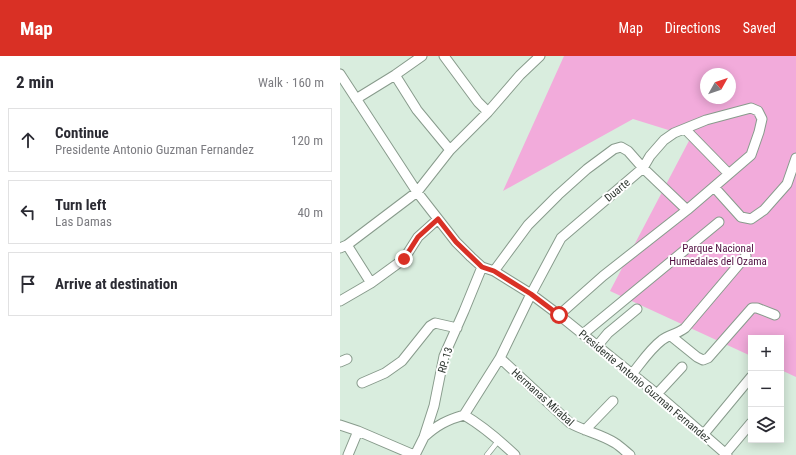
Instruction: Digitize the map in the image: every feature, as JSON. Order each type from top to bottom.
[{"type":"street","points":[[356,99],[422,56]]},
{"type":"street","points":[[444,56],[478,102],[488,112]]},
{"type":"street","points":[[371,283],[344,246],[417,192],[450,150],[488,112],[520,75],[540,56]]},
{"type":"street","name":"Presidente Antonio Guzman Fernandez","points":[[340,74],[417,192],[456,242],[482,267],[494,271],[531,294],[598,345],[726,454]]},
{"type":"street","points":[[395,75],[417,110],[450,150]]},
{"type":"street","name":"Duarte","points":[[464,415],[500,358],[531,294],[561,238],[643,168],[650,156],[664,140],[706,120],[751,108],[758,111],[762,119],[751,155],[729,174]]},
{"type":"street","points":[[559,315],[603,276],[687,210],[729,174],[685,129]]},
{"type":"street","points":[[494,271],[528,225],[581,174],[614,148],[621,147],[628,152],[687,210]]},
{"type":"street","points":[[714,187],[741,217],[751,219],[764,210],[787,184],[796,158]]},
{"type":"street","points":[[340,301],[371,283],[404,259],[418,237],[438,219]]},
{"type":"street","points":[[583,334],[719,222]]},
{"type":"street","points":[[632,374],[657,344],[664,338],[678,333],[685,328],[746,256]]},
{"type":"street","name":"RP. 13","points":[[414,455],[424,437],[434,406],[444,356],[482,267]]},
{"type":"street","points":[[671,336],[697,358],[703,360],[708,358],[752,308],[757,308],[775,316]]},
{"type":"street","points":[[598,345],[608,333],[637,309]]},
{"type":"street","points":[[362,383],[385,373],[402,361],[430,326],[435,323],[456,328]]},
{"type":"street","name":"Hermanas Mirabal","points":[[500,358],[570,423],[616,443],[630,455]]},
{"type":"street","points":[[657,394],[682,367]]},
{"type":"street","points":[[703,435],[748,381]]},
{"type":"street","points":[[585,430],[613,401]]},
{"type":"street","points":[[424,437],[436,426],[464,415],[480,424],[515,455]]},
{"type":"street","points":[[340,425],[358,431],[414,455]]},
{"type":"street","points":[[726,454],[748,427]]},
{"type":"street","points":[[348,455],[358,431]]},
{"type":"lane","points":[[487,455],[499,440]]},
{"type":"green space","name":"Parque Nacional Humedales del Ozama","points":[[564,56],[796,56],[796,377],[784,371],[784,335],[748,335],[748,355],[610,291],[691,137],[633,119],[503,191]]},
{"type":"route","points":[[404,259],[418,237],[438,219],[456,242],[482,267],[494,271],[531,294],[559,315]]}]
